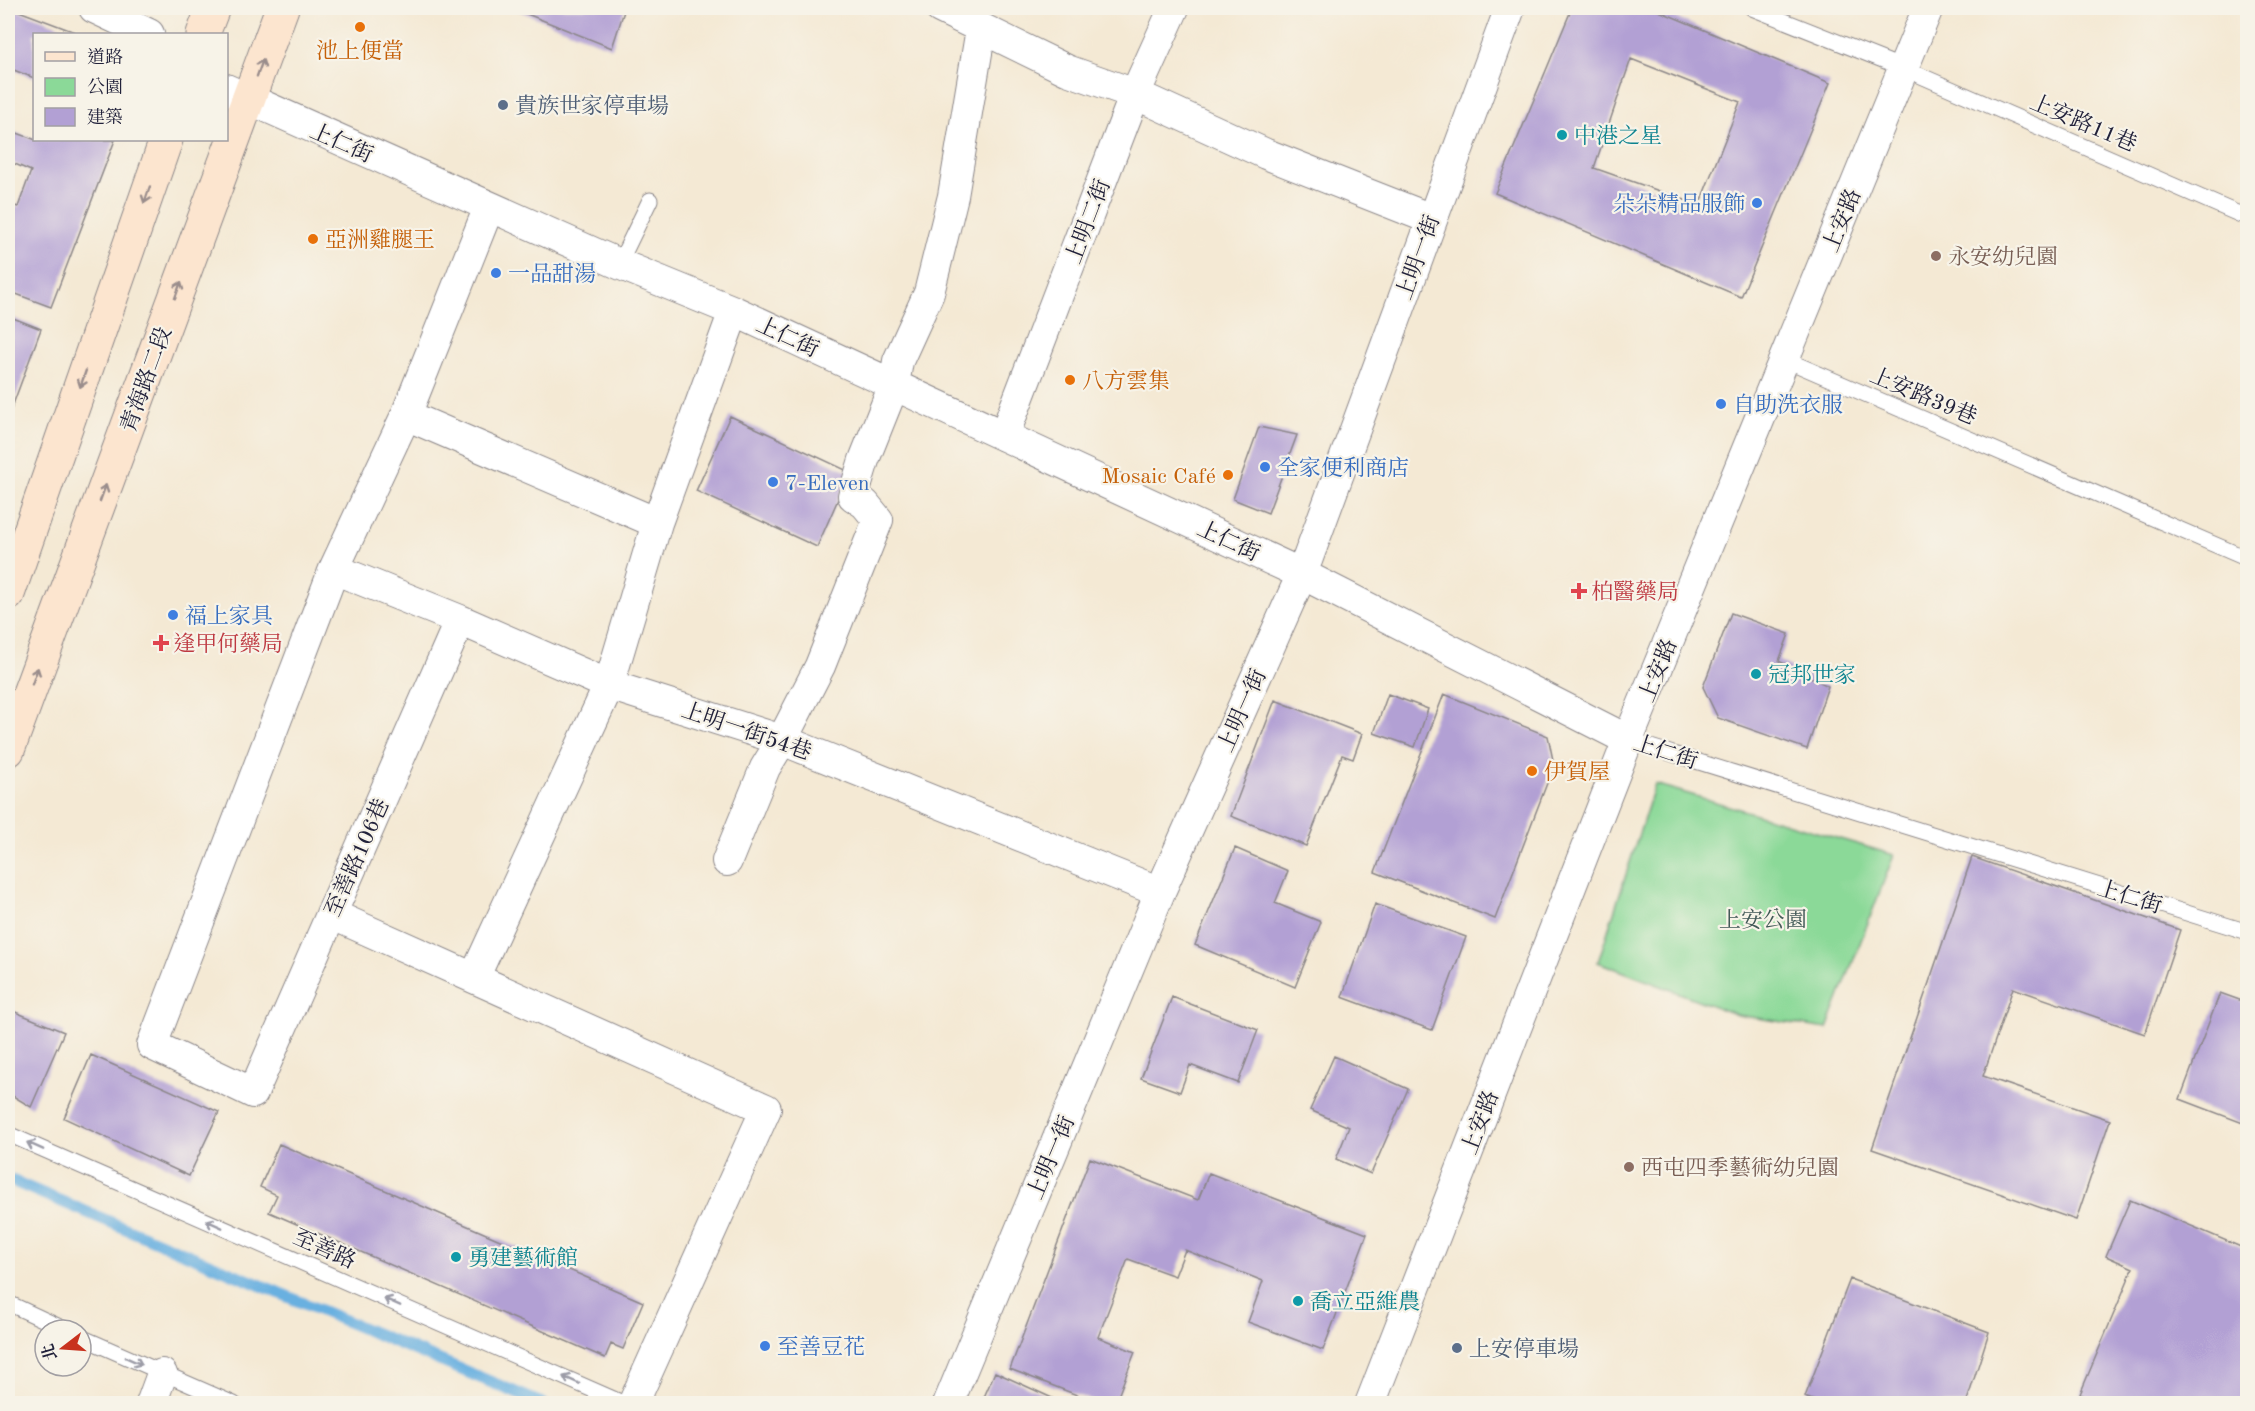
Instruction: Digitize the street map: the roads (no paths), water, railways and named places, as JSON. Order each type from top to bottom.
[{"type":"main road","points":[[203,33],[213,8]]},
{"type":"main road","name":"青海路二段","points":[[228,121],[237,95],[282,8]]},
{"type":"main road","points":[[11,575],[166,141]]},
{"type":"main road","name":"青海路二段","points":[[8,750],[221,141]]},
{"type":"street","points":[[94,8],[147,33]]},
{"type":"street","points":[[940,8],[1067,70],[1136,94],[1266,154],[1431,219]]},
{"type":"street","name":"上明二街","points":[[1004,436],[1136,94],[1174,8]]},
{"type":"street","name":"上明一街","points":[[948,1404],[1160,892],[1302,574],[1510,8]]},
{"type":"street","name":"上安路","points":[[1370,1404],[1628,740],[1928,8]]},
{"type":"street","points":[[727,861],[765,768],[820,666],[878,519],[865,504],[853,496],[864,460],[894,385],[898,361],[929,293],[948,218],[981,29]]},
{"type":"street","name":"上仁街","points":[[237,95],[619,264],[734,311],[1302,574],[1628,740]]},
{"type":"street","points":[[334,569],[406,416],[489,207]]},
{"type":"street","points":[[474,978],[609,685],[657,523],[734,311]]},
{"type":"street","points":[[406,416],[657,523]]},
{"type":"street","name":"上明一街54巷","points":[[334,569],[460,620],[609,685],[782,740],[1160,892]]},
{"type":"street","name":"至善路106巷","points":[[334,569],[152,1045],[253,1093],[460,620]]},
{"type":"street","points":[[331,914],[766,1109],[633,1404]]},
{"type":"street","points":[[151,1404],[162,1374]]},
{"type":"lane","name":"上安路11巷","points":[[1752,8],[1903,68],[2247,218]]},
{"type":"lane","points":[[619,264],[650,200]]},
{"type":"lane","name":"上安路39巷","points":[[1784,359],[2247,559]]},
{"type":"lane","name":"上仁街","points":[[1628,740],[2247,932]]},
{"type":"lane","name":"至善路","points":[[8,1134],[624,1404]]},
{"type":"lane","points":[[8,1303],[40,1318]]},
{"type":"lane","points":[[93,1342],[234,1404]]},
{"type":"waterway","points":[[8,1179],[543,1404]]},
{"type":"place","name":"池上便當","points":[[360,27]]},
{"type":"place","name":"貴族世家停車場","points":[[503,105]]},
{"type":"place","name":"中港之星","points":[[1562,135]]},
{"type":"place","name":"朵朵精品服飾","points":[[1757,203]]},
{"type":"place","name":"亞洲雞腿王","points":[[313,239]]},
{"type":"place","name":"永安幼兒園","points":[[1936,256]]},
{"type":"place","name":"一品甜湯","points":[[496,273]]},
{"type":"place","name":"八方雲集","points":[[1070,380]]},
{"type":"place","name":"自助洗衣服","points":[[1721,404]]},
{"type":"place","name":"全家便利商店","points":[[1265,467]]},
{"type":"place","name":"Mosaic Café","points":[[1228,475]]},
{"type":"place","name":"7-Eleven","points":[[773,482]]},
{"type":"place","name":"柏醫藥局","points":[[1579,591]]},
{"type":"place","name":"福上家具","points":[[173,615]]},
{"type":"place","name":"逢甲何藥局","points":[[161,643]]},
{"type":"place","name":"冠邦世家","points":[[1756,674]]},
{"type":"place","name":"伊賀屋","points":[[1532,771]]},
{"type":"place","name":"西屯四季藝術幼兒園","points":[[1629,1167]]},
{"type":"place","name":"勇建藝術館","points":[[456,1257]]},
{"type":"place","name":"喬立亞維農","points":[[1298,1301]]},
{"type":"place","name":"至善豆花","points":[[765,1346]]},
{"type":"place","name":"上安停車場","points":[[1457,1348]]},
{"type":"park label","name":"上安公園","points":[[1763,919]]}]
